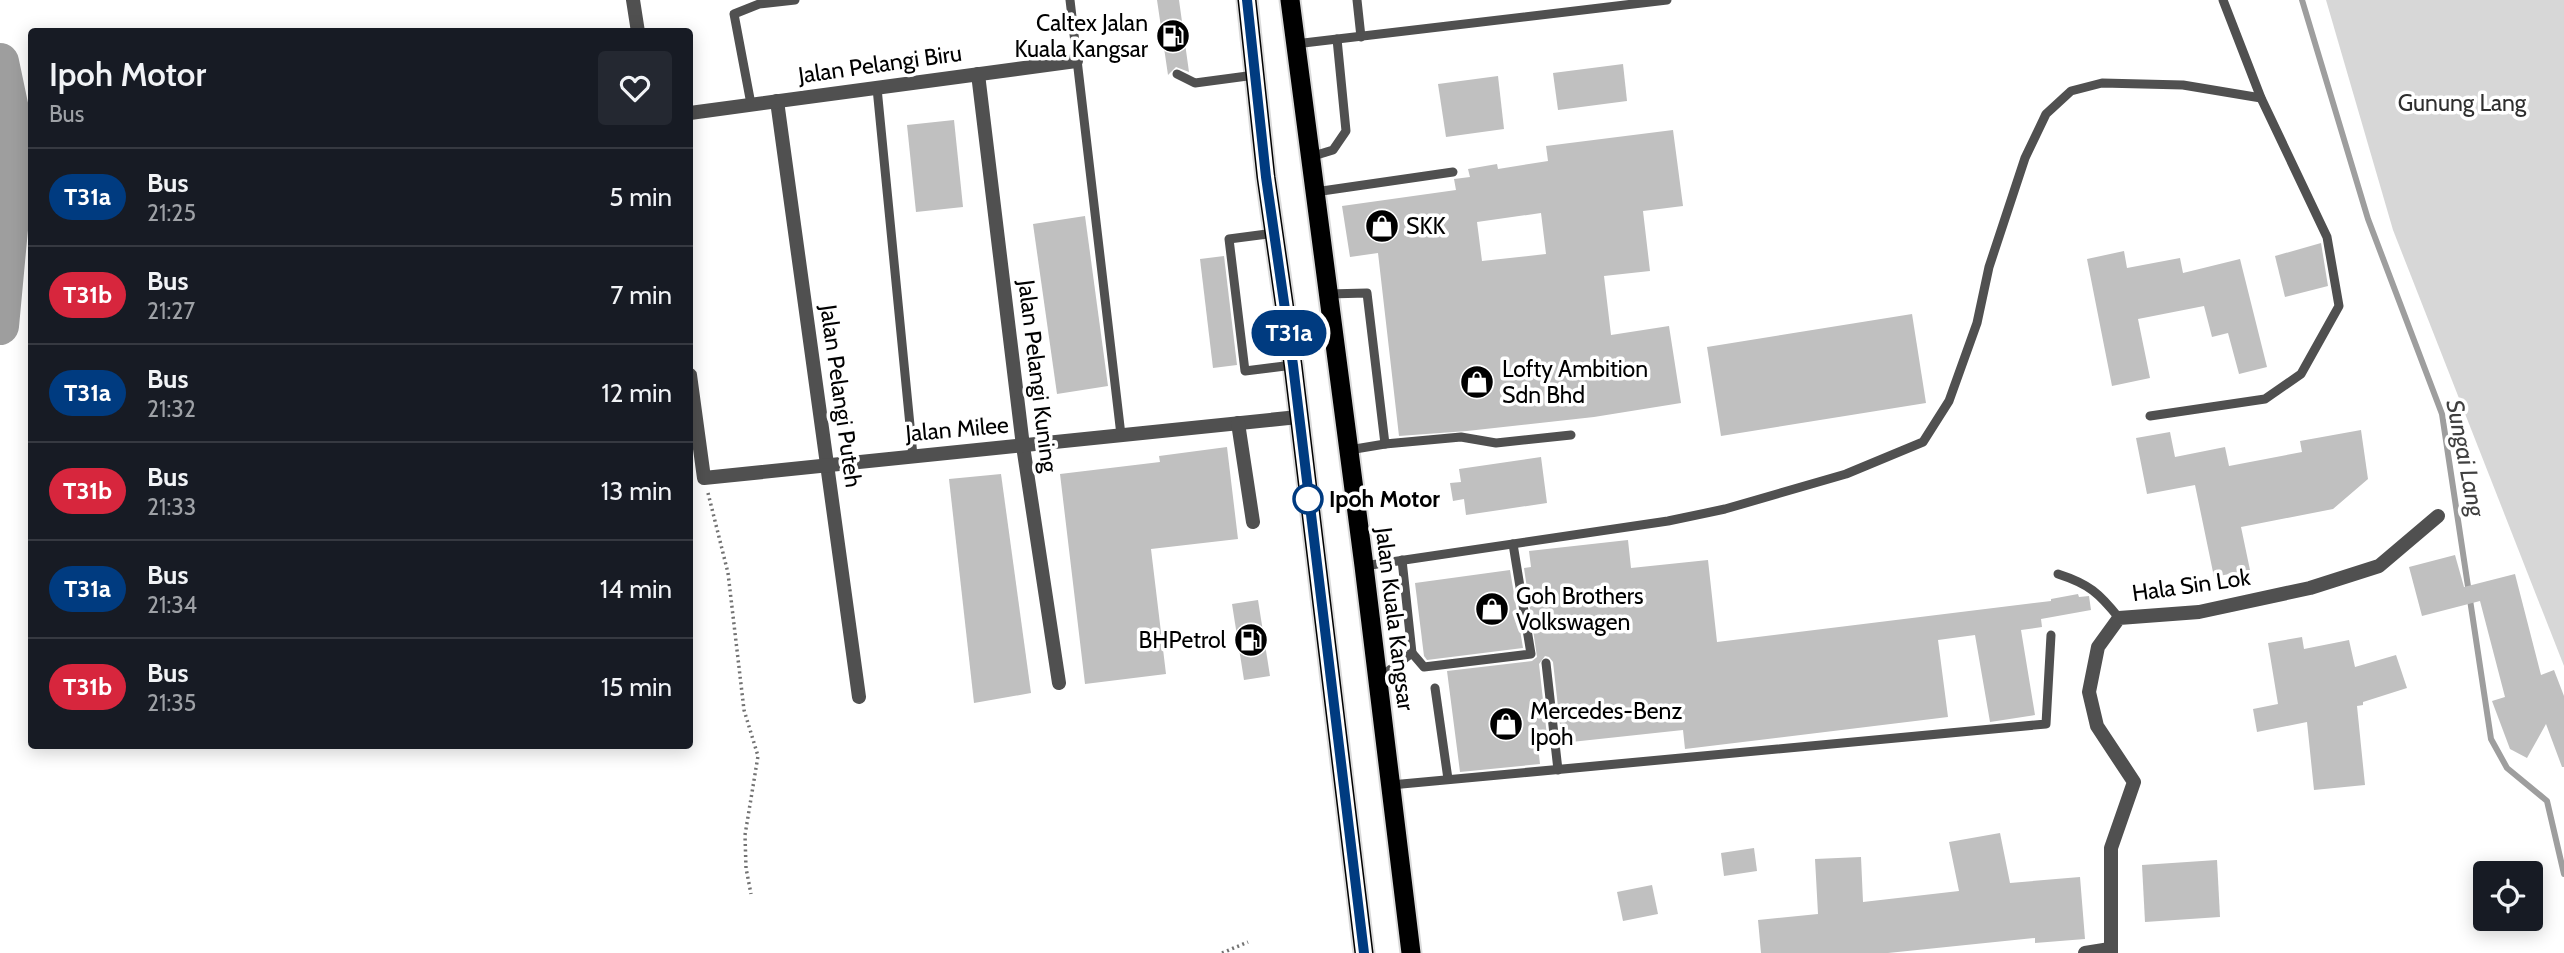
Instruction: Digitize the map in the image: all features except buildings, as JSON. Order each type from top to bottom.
[{"type":"highway","points":[[1247,0],[1266,177],[1293,365],[1364,953]]},
{"type":"highway","name":"Jalan Kuala Kangsar","points":[[1290,0],[1364,566],[1411,953]]},
{"type":"street","points":[[633,0],[637,28]]},
{"type":"street","name":"Jalan Pelangi Biru","points":[[693,113],[1076,61]]},
{"type":"street","name":"Jalan Pelangi Kuning","points":[[978,74],[1023,446],[1059,683]]},
{"type":"street","name":"Jalan Pelangi Puteh","points":[[777,101],[859,697]]},
{"type":"street","points":[[693,397],[704,478]]},
{"type":"street","name":"Jalan Milee","points":[[704,478],[1298,417]]},
{"type":"street","points":[[1238,423],[1253,522]]},
{"type":"street","name":"Hala Sin Lok","points":[[2111,951],[2111,848],[2134,782],[2097,726],[2089,692],[2098,647],[2119,618],[2199,612],[2310,588],[2379,566],[2438,516]]},
{"type":"street","points":[[2085,953],[2111,951]]},
{"type":"lane","points":[[751,104],[734,14],[759,4],[795,0]]},
{"type":"lane","points":[[1070,0],[1121,435]]},
{"type":"lane","points":[[1357,0],[1362,37]]},
{"type":"lane","points":[[1295,44],[1607,4],[1664,0]]},
{"type":"lane","points":[[2150,416],[2265,399],[2301,374],[2339,306],[2327,237],[2262,98],[2223,0]]},
{"type":"lane","points":[[1310,157],[1333,150],[1346,131],[1337,39]]},
{"type":"lane","points":[[1177,74],[1195,83],[1255,75]]},
{"type":"lane","points":[[1364,566],[1668,521],[1725,509],[1846,474],[1923,442],[1949,401],[1977,323],[1989,267],[2025,158],[2046,114],[2071,91],[2102,83],[2183,85],[2262,98]]},
{"type":"lane","points":[[877,88],[913,456]]},
{"type":"lane","points":[[1315,192],[1453,172]]},
{"type":"lane","points":[[1275,233],[1229,239],[1245,371],[1293,365]]},
{"type":"lane","points":[[1328,294],[1367,293],[1385,444]]},
{"type":"lane","points":[[1349,450],[1461,437],[1496,443],[1571,435]]},
{"type":"lane","points":[[1402,560],[1412,653],[1424,667],[1531,654],[1513,544]]},
{"type":"lane","points":[[2058,574],[2081,581],[2104,598],[2119,618]]},
{"type":"lane","points":[[1391,785],[2046,724],[2051,635]]},
{"type":"lane","points":[[1378,678],[1412,653]]},
{"type":"lane","points":[[1546,663],[1558,769]]},
{"type":"lane","points":[[1435,688],[1448,779]]},
{"type":"path","points":[[704,478],[728,573],[744,710],[758,756],[745,835],[746,868],[751,894]]},
{"type":"path","points":[[1222,953],[1248,943]]},
{"type":"green space","name":"Gunung Lang","points":[[2326,0],[2564,0],[2564,666],[2393,230]]},
{"type":"waterway","name":"Sungai Lang","points":[[2302,0],[2368,219],[2442,414],[2491,739],[2507,768],[2547,801],[2564,874]]},
{"type":"waterway","points":[[0,62],[17,143],[0,326]]},
{"type":"bus line","name":"T31a","points":[[1247,0],[1266,177],[1293,365],[1364,953]]},
{"type":"place","name":"Caltex Jalan Kuala Kangsar","points":[[1173,36]]},
{"type":"place","name":"SKK","points":[[1382,226]]},
{"type":"place","name":"Lofty Ambition Sdn Bhd","points":[[1477,382]]},
{"type":"place","name":"Ipoh Motor","points":[[1308,499]]},
{"type":"place","name":"Goh Brothers Volkswagen","points":[[1492,609]]},
{"type":"place","name":"BHPetrol","points":[[1251,640]]},
{"type":"place","name":"Mercedes-Benz Ipoh","points":[[1506,724]]}]
